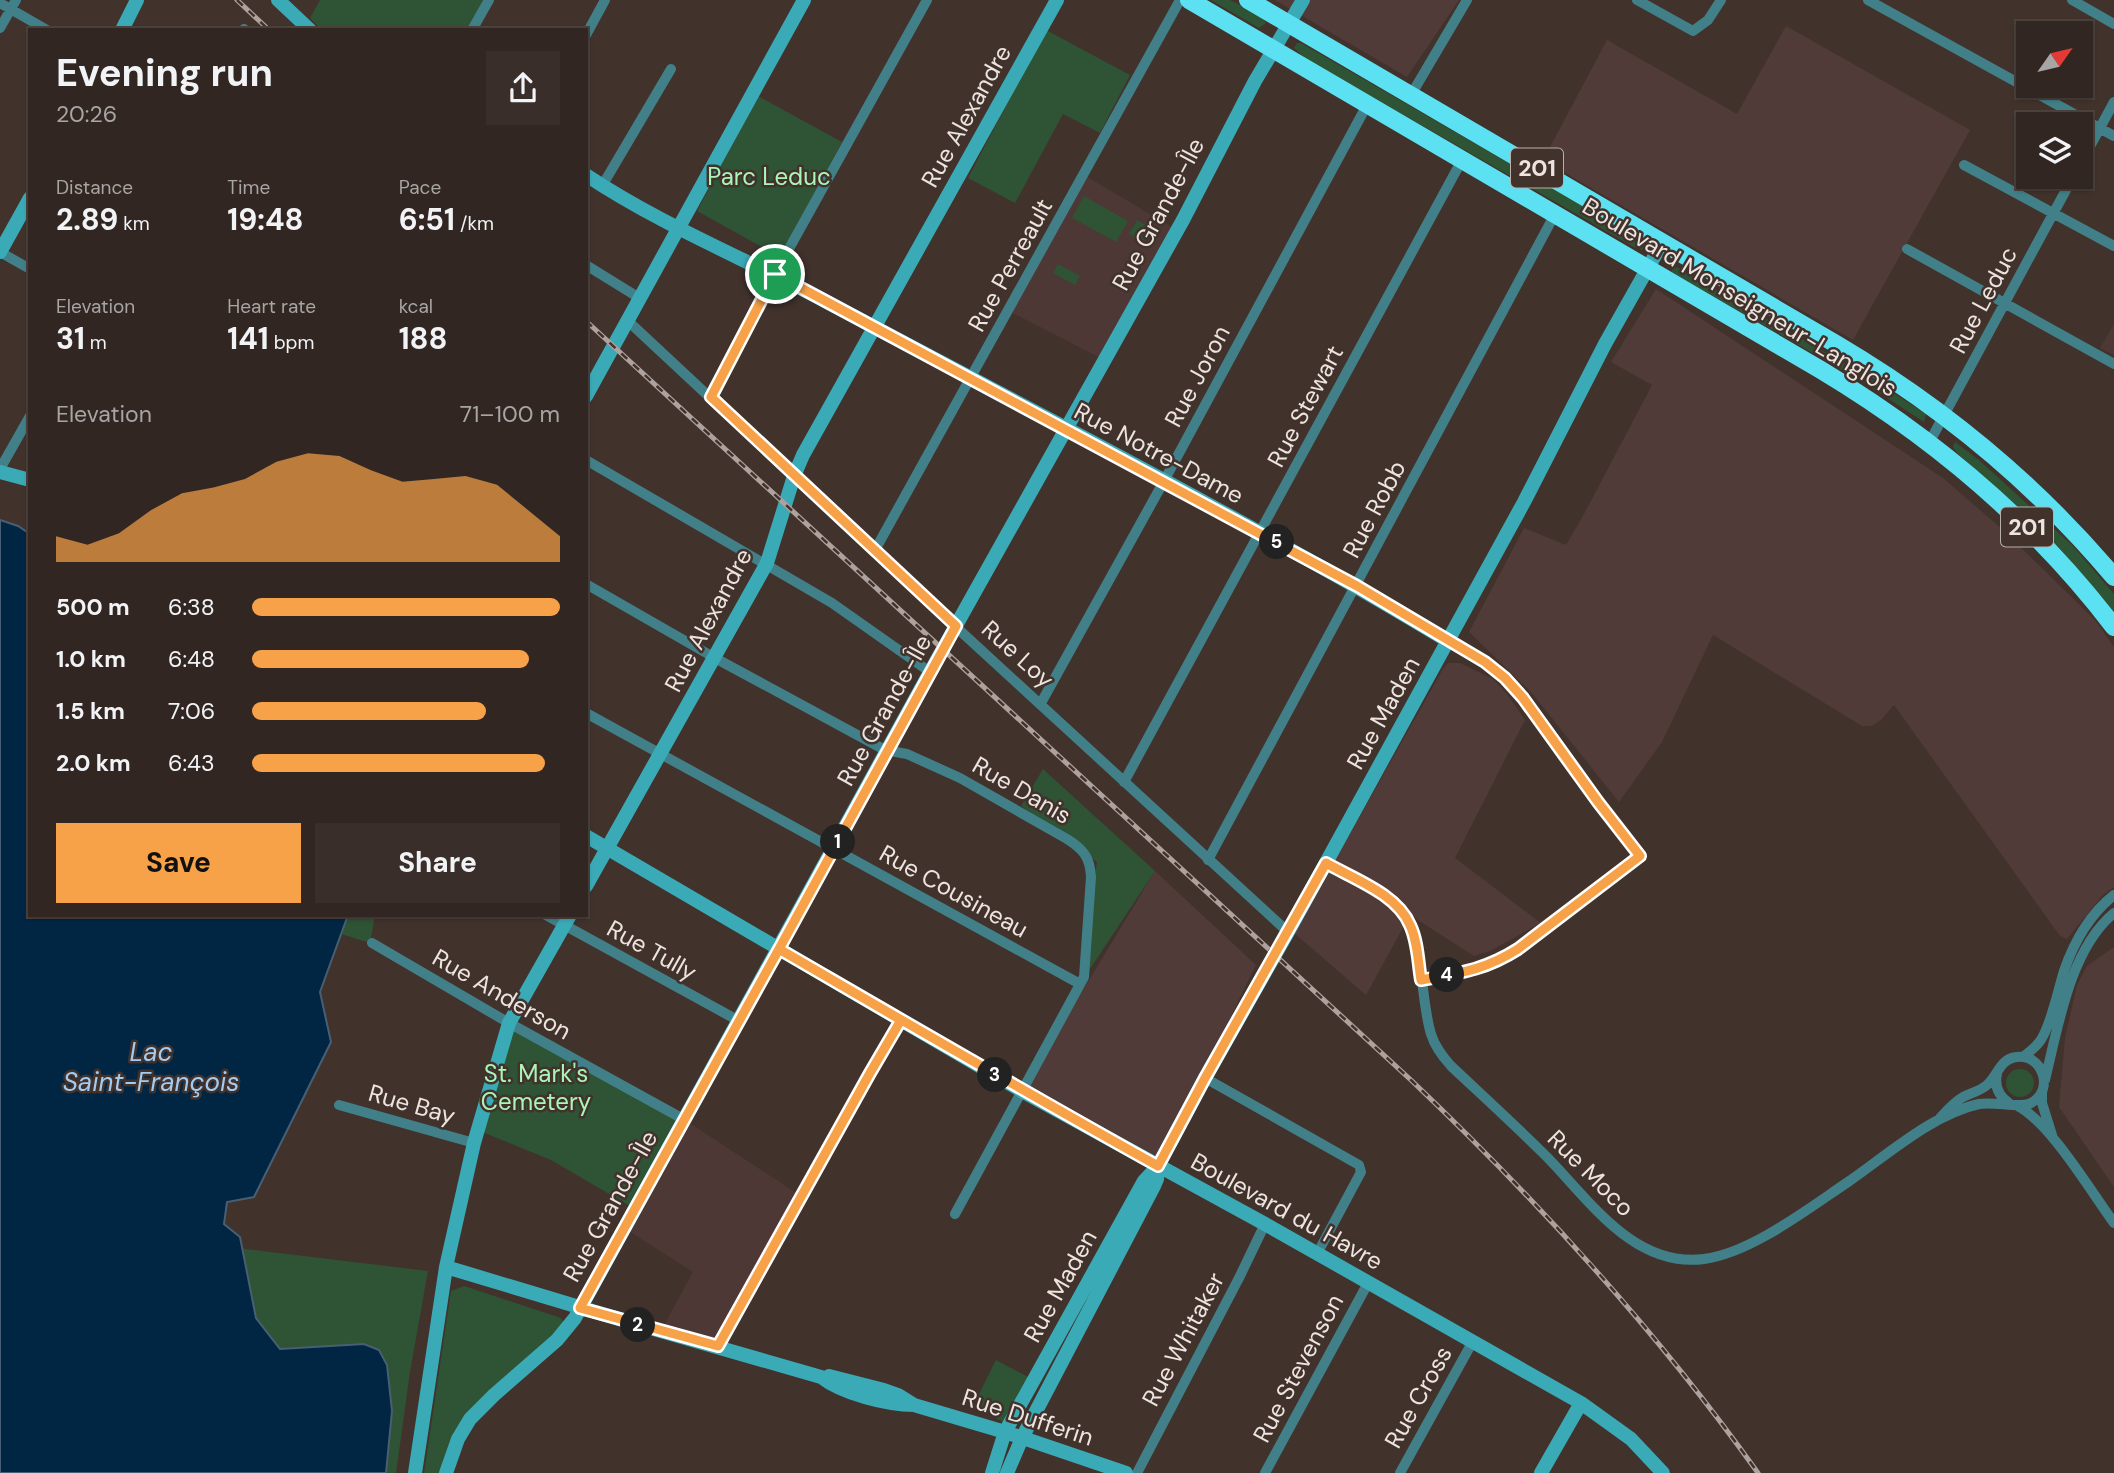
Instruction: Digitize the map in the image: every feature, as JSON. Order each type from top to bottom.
[{"type":"highway","name":"Boulevard Monseigneur-Langlois","points":[[1189,0],[1839,382],[1929,443],[2025,525],[2082,587],[2114,628]]},
{"type":"highway","name":"Boulevard Monseigneur-Langlois","points":[[1248,0],[1857,357],[1944,415],[1977,441],[2029,488],[2114,577]]},
{"type":"street","points":[[123,28],[137,0]]},
{"type":"street","points":[[278,0],[308,28]]},
{"type":"street","points":[[473,28],[489,0]]},
{"type":"street","points":[[588,31],[605,0]]},
{"type":"street","points":[[588,392],[804,0]]},
{"type":"street","points":[[711,397],[775,274],[927,0]]},
{"type":"street","name":"Rue Alexandre","points":[[588,882],[767,564],[803,455],[1057,0]]},
{"type":"street","name":"Rue Perreault","points":[[875,550],[1180,0]]},
{"type":"street","name":"Rue Grande-Île","points":[[446,1473],[458,1439],[470,1419],[556,1340],[575,1318],[930,672],[1183,220],[1255,81],[1303,0]]},
{"type":"street","points":[[1411,95],[1467,0]]},
{"type":"street","points":[[1637,0],[1693,31],[1708,20],[1721,0]]},
{"type":"street","points":[[1868,0],[2114,136]]},
{"type":"street","points":[[2072,0],[2114,24]]},
{"type":"street","points":[[0,3],[13,5],[44,28]]},
{"type":"street","points":[[0,28],[13,5]]},
{"type":"street","points":[[602,186],[671,69]]},
{"type":"street","points":[[2093,141],[2114,102]]},
{"type":"street","name":"Rue Joron","points":[[1041,703],[1367,105]]},
{"type":"street","name":"Rue Stewart","points":[[1124,782],[1462,160]]},
{"type":"street","points":[[1964,165],[2114,246]]},
{"type":"street","name":"Rue Notre-Dame","points":[[588,176],[679,228],[775,274],[1357,586],[1485,662],[1505,678],[1523,698],[1640,856],[1500,961],[1482,968],[1421,980]]},
{"type":"street","name":"Rue Leduc","points":[[1929,443],[2067,189]]},
{"type":"street","points":[[28,202],[0,252],[28,269]]},
{"type":"street","name":"Rue Robb","points":[[1208,860],[1555,214]]},
{"type":"street","name":"Rue Maden","points":[[992,1473],[1004,1432],[1144,1181],[1158,1166],[1288,932],[1524,502],[1605,344],[1662,243]]},
{"type":"street","points":[[1908,249],[2114,365]]},
{"type":"street","points":[[588,266],[640,299]]},
{"type":"street","name":"Rue Loy","points":[[628,321],[1288,932]]},
{"type":"street","points":[[28,420],[0,470],[28,479]]},
{"type":"street","points":[[588,461],[832,603],[930,672]]},
{"type":"street","name":"Rue Danis","points":[[588,585],[888,751],[907,754],[960,778],[1067,839],[1086,854],[1091,877],[1084,977],[955,1214]]},
{"type":"street","name":"Rue Cousineau","points":[[588,714],[1080,984]]},
{"type":"street","name":"Boulevard du Havre","points":[[588,837],[1022,1091],[1265,1224],[1581,1403],[1631,1439],[1663,1473]]},
{"type":"street","name":"Rue Moco","points":[[1326,863],[1384,896],[1400,909],[1410,924],[1431,1034],[1438,1050],[1451,1066],[1547,1157],[1611,1226],[1644,1247],[1673,1258],[1706,1259],[1729,1253],[1761,1238],[1820,1201],[1940,1118],[1983,1103],[2032,1102],[2043,1088]]},
{"type":"street","name":"Rue Moco","points":[[1940,1118],[1956,1101],[1986,1086],[2009,1059],[2023,1057],[2043,1037],[2065,968],[2086,925],[2114,895]]},
{"type":"street","points":[[2043,1088],[2078,960],[2095,932],[2114,913]]},
{"type":"street","points":[[415,1473],[446,1267],[474,1143],[509,1023],[567,920]]},
{"type":"street","name":"Rue Tully","points":[[567,920],[739,1021]]},
{"type":"street","name":"Rue Anderson","points":[[372,943],[509,1023],[685,1119]]},
{"type":"street","points":[[718,1346],[901,1020]]},
{"type":"street","points":[[2023,1057],[2031,1059],[2042,1069],[2042,1103],[2054,1139]]},
{"type":"street","points":[[1998,1070],[1998,1093],[2027,1111],[2054,1139],[2114,1223]]},
{"type":"street","points":[[1205,1078],[1359,1166],[1361,1172],[1317,1254]]},
{"type":"street","name":"Rue Bay","points":[[339,1105],[474,1143]]},
{"type":"street","name":"Rue Maden","points":[[1007,1473],[1022,1438],[1154,1186],[1158,1166]]},
{"type":"street","name":"Rue Whitaker","points":[[1137,1473],[1265,1224]]},
{"type":"street","name":"Rue Dufferin","points":[[446,1267],[821,1377],[834,1386],[868,1397],[897,1405],[914,1405],[1004,1432],[1126,1473]]},
{"type":"street","name":"Rue Stevenson","points":[[1265,1473],[1368,1283]]},
{"type":"street","name":"Rue Cross","points":[[1400,1473],[1473,1341]]},
{"type":"street","points":[[1541,1473],[1581,1403]]},
{"type":"shaded area","points":[[1275,0],[1459,0],[1407,77]]},
{"type":"shaded area","points":[[1786,26],[1970,130],[1853,340],[1543,160],[1607,40],[1737,114]]},
{"type":"shaded area","points":[[1084,175],[1177,230],[1104,360],[1009,311]]},
{"type":"shaded area","points":[[1656,289],[1943,478],[2003,530],[2095,620],[2114,647],[2114,887],[2103,895],[2067,939],[2060,936],[1894,705],[1872,726],[1862,726],[1713,635],[1662,742],[1619,802],[1531,692],[1469,632],[1524,528],[1566,545],[1584,514],[1652,385],[1611,362]]},
{"type":"shaded area","points":[[2114,324],[2114,355],[2100,348]]},
{"type":"shaded area","points":[[1448,663],[1460,663],[1493,679],[1525,720],[1455,858],[1541,923],[1490,951],[1474,956],[1410,915],[1366,995],[1294,933]]},
{"type":"shaded area","points":[[1155,871],[1256,965],[1158,1166],[1022,1091]]},
{"type":"shaded area","points":[[2114,947],[2114,1187],[2059,1107],[2065,1038],[2077,985],[2087,966]]},
{"type":"shaded area","points":[[685,1120],[801,1196],[718,1347],[661,1331],[693,1272],[624,1228]]},
{"type":"green space","points":[[320,0],[491,0],[475,28],[320,28],[310,18]]},
{"type":"green space","points":[[1211,0],[1230,0],[1260,15],[1266,23],[1259,28]]},
{"type":"green space","points":[[1046,30],[1130,75],[1100,133],[1063,114],[1015,203],[968,178]]},
{"type":"green space","points":[[1297,43],[1637,237],[1646,246],[1642,250],[1634,247],[1306,59],[1294,48]]},
{"type":"green space","name":"Parc Leduc","points":[[758,96],[842,142],[780,257],[697,211]]},
{"type":"green space","points":[[1084,196],[1128,221],[1116,242],[1072,218]]},
{"type":"green space","points":[[1137,220],[1151,228],[1143,242],[1129,234]]},
{"type":"green space","points":[[1058,264],[1080,276],[1075,285],[1053,273]]},
{"type":"green space","points":[[1677,267],[1870,378],[1926,414],[1924,422],[1858,379],[1671,272]]},
{"type":"green space","points":[[1955,442],[1979,460],[2073,546],[2114,594],[2114,613],[2039,529],[1959,455],[1953,447]]},
{"type":"green space","points":[[1043,769],[1155,871],[1080,984],[1097,862],[1021,806]]},
{"type":"green space","points":[[347,917],[375,917],[370,943],[341,934]]},
{"type":"green space","name":"St. Mark's Cemetery","points":[[513,1026],[685,1120],[635,1209],[551,1160],[482,1132]]},
{"type":"green space","points":[[2020,1069],[2030,1073],[2034,1083],[2030,1093],[2020,1097],[2010,1093],[2006,1083],[2010,1073]]},
{"type":"green space","points":[[240,1246],[245,1249],[428,1271],[396,1473],[386,1473],[364,1344],[280,1349],[256,1318]]},
{"type":"green space","points":[[464,1286],[561,1318],[564,1323],[559,1332],[472,1412],[443,1473],[424,1473],[451,1291]]},
{"type":"green space","points":[[996,1360],[1030,1378],[1005,1423],[973,1406]]},
{"type":"water","name":"Lac Saint-François","points":[[0,520],[28,533],[28,917],[347,917],[320,992],[331,1042],[254,1197],[227,1202],[224,1224],[240,1237],[256,1318],[280,1349],[364,1344],[379,1350],[387,1365],[392,1411],[386,1473],[0,1473]]},
{"type":"railway","points":[[237,0],[267,28]]},
{"type":"railway","points":[[588,323],[1459,1127],[1550,1220],[1637,1318],[1679,1368],[1758,1473]]},
{"type":"route","points":[[775,274],[711,397],[956,626],[779,949],[901,1020],[870,1073],[718,1346],[580,1308],[779,949],[959,1054],[1022,1091],[1158,1166],[1326,863],[1384,896],[1400,909],[1410,924],[1415,939],[1421,980],[1482,968],[1500,961],[1640,856],[1523,698],[1505,678],[1485,662],[1357,586],[775,274]]}]
